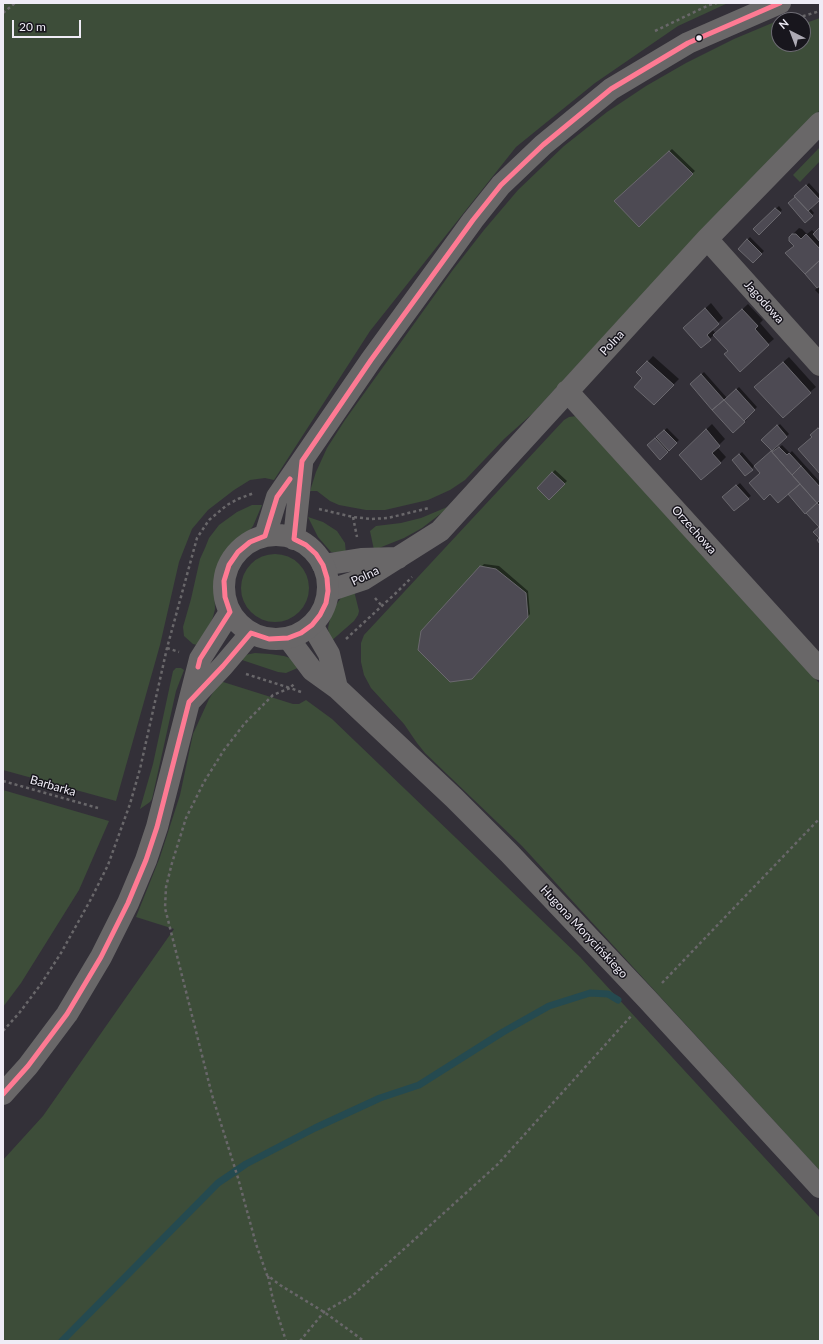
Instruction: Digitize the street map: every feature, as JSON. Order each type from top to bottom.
[{"type":"street","points":[[265,536],[277,497],[371,360],[473,220],[501,185],[543,145],[611,89],[688,43],[780,3]]},
{"type":"street","name":"Polna","points":[[328,591],[364,580],[440,531],[707,239],[820,123]]},
{"type":"street","name":"Jagodowa","points":[[707,239],[820,365]]},
{"type":"street","name":"Orzechowa","points":[[567,391],[820,669]]},
{"type":"street","points":[[294,538],[302,461]]},
{"type":"street","points":[[280,535],[294,538],[306,545],[316,554],[323,565],[327,578],[328,591],[326,603],[320,615],[312,625],[301,633],[288,638],[269,639],[251,633],[239,624],[230,612],[225,597],[224,581],[229,565],[238,552],[250,542],[265,536],[280,535]]},
{"type":"street","name":"Polna","points":[[323,565],[361,559],[399,558]]},
{"type":"street","points":[[3,1094],[28,1066],[67,1014],[101,957],[128,903],[146,860],[157,827],[200,659],[230,612]]},
{"type":"street","points":[[312,625],[329,654],[337,688]]},
{"type":"street","points":[[189,702],[223,666],[251,633]]},
{"type":"street","name":"Hugona Morycińskiego","points":[[288,638],[312,670],[337,688],[483,826],[647,999],[820,1187]]},
{"type":"path","points":[[3,13],[15,3]]},
{"type":"path","points":[[655,31],[709,5],[717,3]]},
{"type":"path","points":[[3,1031],[28,1001],[53,965],[91,899],[108,865],[130,804],[140,769],[168,648],[197,538],[209,520],[227,505],[238,498],[256,493]]},
{"type":"path","points":[[316,508],[353,518],[371,520],[404,515],[435,506]]},
{"type":"path","points":[[345,640],[413,576]]},
{"type":"path","points":[[286,1341],[272,1300],[268,1275],[256,1244],[238,1178],[212,1095],[165,908],[166,887],[186,818],[208,776],[224,750],[245,723],[273,695],[290,688]]},
{"type":"path","name":"Barbarka","points":[[3,781],[98,808]]},
{"type":"path","points":[[300,1341],[324,1312],[352,1296],[498,1164],[647,999],[820,818]]},
{"type":"path","points":[[268,1275],[280,1285],[324,1312],[364,1341]]},
{"type":"green space","points":[[3,3],[728,3],[678,26],[595,83],[516,147],[370,331],[274,480],[265,478],[250,480],[208,510],[192,529],[179,562],[160,645],[116,801],[3,770]]},
{"type":"green space","points":[[820,18],[820,110],[681,253],[532,414],[504,439],[465,480],[450,490],[428,500],[385,510],[366,510],[339,505],[330,501],[317,491],[310,491],[316,472],[327,448],[345,420],[452,271],[518,190],[564,146],[607,112],[646,86],[686,63],[734,39],[771,24],[771,52],[811,52],[811,21]]},
{"type":"green space","points":[[820,147],[820,161],[800,182],[793,175]]},
{"type":"green space","points":[[569,417],[582,417],[820,684],[820,1171],[522,846],[425,753],[404,724],[371,688],[364,675],[361,662],[361,643],[364,635],[564,420]]},
{"type":"green space","points":[[252,505],[262,505],[253,526],[231,545],[220,561],[214,580],[215,609],[213,617],[197,645],[193,644],[184,636],[183,627],[200,559],[209,538],[219,525],[237,512]]},
{"type":"green space","points":[[452,505],[422,528],[404,538],[374,550],[370,531],[376,526],[401,523],[421,518]]},
{"type":"green space","points":[[308,517],[323,522],[337,531],[345,543],[346,554],[331,552],[318,537]]},
{"type":"green space","points":[[268,554],[282,554],[294,560],[303,569],[309,581],[307,601],[299,612],[288,620],[282,622],[268,622],[262,620],[251,612],[243,601],[241,595],[241,581],[243,575],[251,564],[262,556]]},
{"type":"green space","points":[[354,591],[359,611],[358,615],[354,621],[330,642],[328,628],[332,610],[341,598]]},
{"type":"green space","points":[[255,653],[284,656],[290,658],[300,667],[286,673],[278,672],[239,659],[245,655]]},
{"type":"green space","points":[[176,668],[181,668],[184,670],[176,691],[152,799],[140,809],[153,764],[173,671]]},
{"type":"green space","points":[[220,681],[293,704],[299,704],[306,700],[332,719],[580,957],[820,1218],[820,1341],[3,1341],[3,1160],[43,1116],[174,929],[136,917],[160,857],[180,795],[193,734],[209,699]]},
{"type":"green space","points":[[3,790],[109,821],[79,890],[21,983],[3,1007]]},
{"type":"building","points":[[669,151],[693,174],[639,227],[614,201]]},
{"type":"building","points":[[806,185],[820,200],[808,211],[794,196]]},
{"type":"building","points":[[795,197],[813,216],[805,223],[788,203]]},
{"type":"building","points":[[775,208],[781,213],[759,235],[753,229]]},
{"type":"building","points":[[820,227],[820,242],[813,234]]},
{"type":"building","points":[[792,234],[796,234],[801,239],[806,234],[820,249],[820,260],[805,274],[785,253],[794,246],[789,241],[789,237]]},
{"type":"building","points":[[747,239],[762,254],[753,263],[738,249]]},
{"type":"building","points":[[820,260],[820,286],[817,288],[805,274]]},
{"type":"building","points":[[705,308],[719,324],[707,335],[711,340],[701,348],[683,328]]},
{"type":"building","points":[[742,309],[758,326],[755,329],[769,345],[740,372],[724,354],[728,351],[713,335]]},
{"type":"building","points":[[647,361],[674,385],[654,405],[634,387],[642,378],[636,372]]},
{"type":"building","points":[[783,362],[811,393],[783,418],[754,387]]},
{"type":"building","points":[[701,374],[724,400],[712,410],[690,384]]},
{"type":"building","points":[[736,389],[755,410],[744,421],[724,400]]},
{"type":"building","points":[[724,400],[745,422],[733,433],[712,410]]},
{"type":"building","points":[[777,425],[787,437],[772,451],[761,440]]},
{"type":"building","points":[[818,428],[820,430],[820,474],[798,449],[812,437],[810,435]]},
{"type":"building","points":[[706,429],[720,446],[712,453],[721,463],[701,480],[679,455]]},
{"type":"building","points":[[664,430],[677,443],[669,451],[656,437]]},
{"type":"building","points":[[655,438],[668,452],[660,460],[647,445]]},
{"type":"building","points":[[779,447],[787,455],[789,453],[801,466],[792,475],[772,452]]},
{"type":"building","points":[[771,451],[800,484],[778,503],[770,494],[764,500],[749,483],[760,473],[754,466]]},
{"type":"building","points":[[739,454],[753,470],[745,476],[732,460]]},
{"type":"building","points":[[801,466],[820,487],[820,500],[817,503],[792,475]]},
{"type":"building","points":[[552,472],[565,484],[549,500],[537,488]]},
{"type":"building","points":[[800,484],[817,503],[805,514],[788,494]]},
{"type":"building","points":[[736,485],[749,499],[734,511],[722,497]]},
{"type":"building","points":[[817,503],[820,506],[820,544],[817,540],[819,538],[813,532],[819,527],[806,513]]},
{"type":"building","points":[[480,566],[496,569],[526,593],[528,617],[472,679],[450,682],[418,650],[421,631]]},
{"type":"waterway","points":[[62,1341],[218,1183],[246,1164],[315,1128],[380,1098],[419,1085],[503,1032],[549,1006],[590,993],[608,994],[618,1000]]},
{"type":"transit line","points":[[3,1094],[28,1066],[67,1014],[101,957],[128,903],[146,860],[157,827],[189,702],[223,666],[251,633],[269,639],[288,638],[301,633],[312,625],[320,615],[326,603],[328,591],[327,578],[323,565],[316,554],[306,545],[294,539],[302,461],[371,360],[473,220],[501,185],[543,145],[611,89],[688,43],[780,3]]},
{"type":"transit line","points":[[198,667],[200,659],[230,612],[225,597],[224,581],[229,565],[238,552],[250,542],[265,536],[277,497],[290,479]]}]
